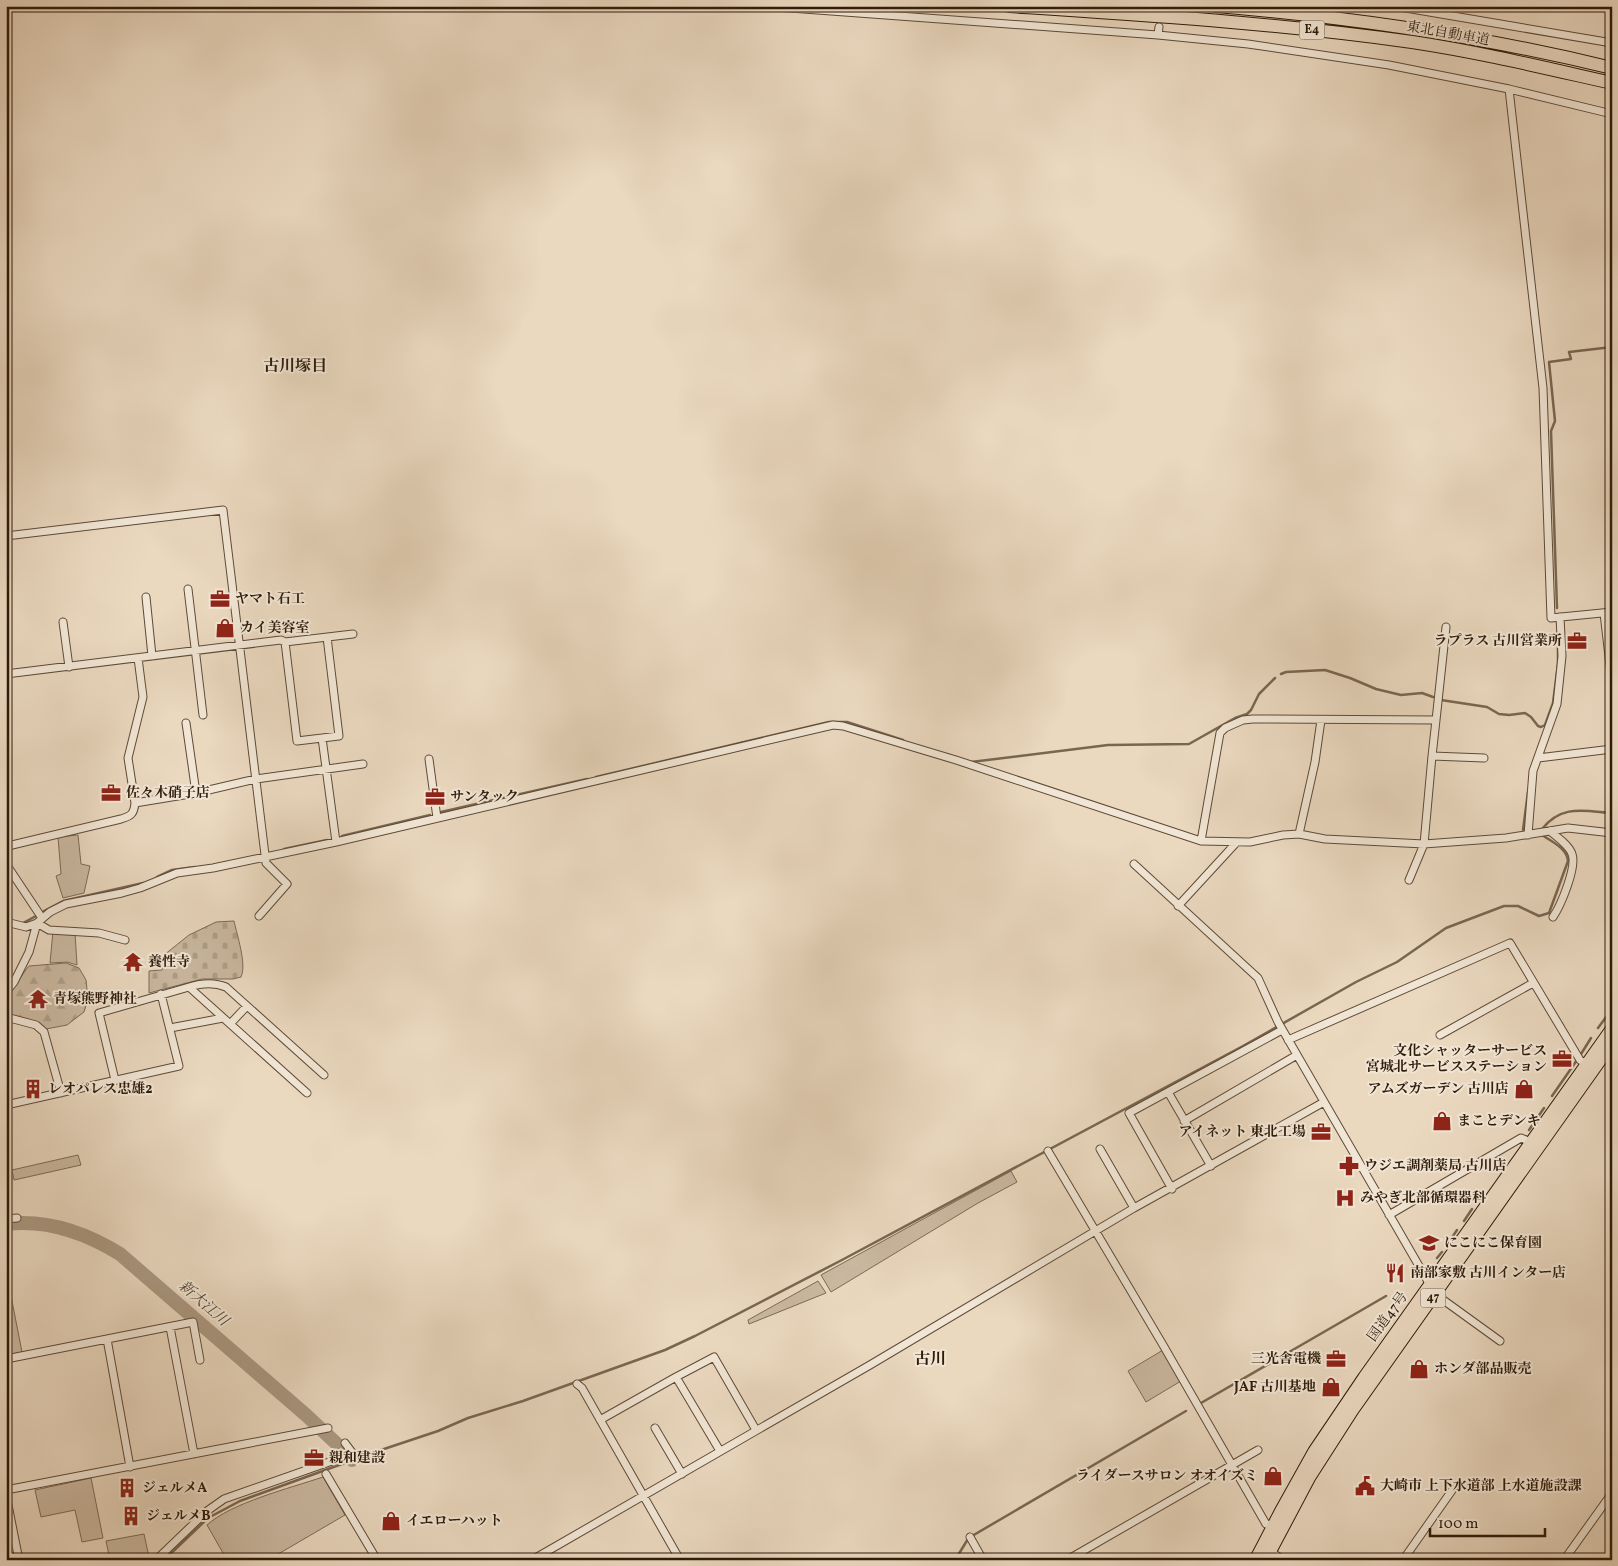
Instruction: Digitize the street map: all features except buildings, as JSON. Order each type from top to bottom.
[{"type":"highway","name":"東北自動車道","points":[[1009,6],[1290,27],[1412,42],[1519,62],[1612,83]]},
{"type":"highway","name":"東北自動車道","points":[[1216,6],[1376,24],[1480,41],[1608,67]]},
{"type":"highway","points":[[1519,62],[1548,74],[1612,91]]},
{"type":"highway","name":"国道47号","points":[[1268,1556],[1310,1477],[1353,1410],[1531,1142],[1612,1028]]},
{"type":"highway","name":"国道47号","points":[[1255,1560],[1314,1451],[1364,1376],[1432,1289],[1612,1044]]},
{"type":"street","points":[[763,6],[1158,35],[1248,44],[1389,66],[1509,89],[1612,114]]},
{"type":"street","points":[[1394,6],[1612,43]]},
{"type":"street","points":[[1158,35],[1159,27]]},
{"type":"street","points":[[1509,89],[1543,388],[1551,618],[1608,613],[1612,683]]},
{"type":"street","points":[[6,536],[223,510],[266,863],[287,884],[259,916]]},
{"type":"street","points":[[188,589],[203,715]]},
{"type":"street","points":[[146,597],[152,656]]},
{"type":"street","points":[[1528,835],[1533,771],[1558,704],[1562,656],[1560,617]]},
{"type":"street","points":[[63,622],[68,667]]},
{"type":"street","points":[[1409,880],[1424,844],[1446,627]]},
{"type":"street","points":[[6,674],[281,640],[285,642],[353,634]]},
{"type":"street","points":[[285,642],[297,741],[339,736],[327,637]]},
{"type":"street","points":[[6,849],[12,845],[121,820],[134,812],[135,803],[128,758],[143,697],[138,658]]},
{"type":"street","points":[[1201,841],[1220,733],[1226,728],[1244,720],[1436,720]]},
{"type":"street","points":[[1298,834],[1316,762],[1321,720]]},
{"type":"street","points":[[186,722],[196,793]]},
{"type":"street","points":[[6,922],[26,927],[66,904],[131,891],[177,874],[336,842],[824,727],[843,726],[965,763],[1201,841],[1236,843],[1298,834],[1325,838],[1424,844],[1528,835],[1575,828],[1612,833]]},
{"type":"street","points":[[322,738],[336,842]]},
{"type":"street","points":[[1538,758],[1612,749]]},
{"type":"street","points":[[1432,756],[1484,758]]},
{"type":"street","points":[[430,760],[437,818]]},
{"type":"street","points":[[135,803],[196,793],[256,779],[363,764]]},
{"type":"street","points":[[1545,832],[1570,849],[1574,863],[1558,910],[1553,917]]},
{"type":"street","points":[[1178,906],[1236,843]]},
{"type":"street","points":[[6,864],[39,920],[49,930],[99,933],[125,940]]},
{"type":"street","points":[[1134,864],[1258,978],[1280,1027],[1432,1289],[1500,1341]]},
{"type":"street","points":[[6,992],[29,952],[39,920]]},
{"type":"street","points":[[1288,1040],[1510,943],[1580,1060],[1586,1063]]},
{"type":"street","points":[[1440,1035],[1533,982]]},
{"type":"street","points":[[115,1080],[99,1013],[201,984],[219,984],[226,987],[324,1075]]},
{"type":"street","points":[[189,987],[307,1093]]},
{"type":"street","points":[[6,1105],[179,1066],[161,994]]},
{"type":"street","points":[[230,1024],[247,1006]]},
{"type":"street","points":[[6,1017],[36,1025],[44,1032],[61,1093]]},
{"type":"street","points":[[170,1028],[223,1018]]},
{"type":"street","points":[[1172,1188],[1129,1113],[1280,1027]]},
{"type":"street","points":[[1184,1121],[1297,1055]]},
{"type":"street","points":[[1168,1092],[1211,1166]]},
{"type":"street","points":[[532,1560],[636,1498],[644,1497],[887,1355],[1134,1208],[1324,1102]]},
{"type":"street","points":[[1389,1215],[1521,1138],[1531,1142]]},
{"type":"street","points":[[1100,1148],[1134,1208]]},
{"type":"street","points":[[1048,1151],[1266,1524],[1273,1525]]},
{"type":"street","points":[[6,1219],[17,1218]]},
{"type":"street","points":[[6,1359],[192,1322],[200,1360]]},
{"type":"street","points":[[170,1327],[194,1454]]},
{"type":"street","points":[[107,1339],[130,1467]]},
{"type":"street","points":[[600,1420],[714,1357],[756,1430]]},
{"type":"street","points":[[676,1377],[720,1451]]},
{"type":"street","points":[[577,1384],[582,1388],[680,1560]]},
{"type":"street","points":[[6,1490],[328,1428]]},
{"type":"street","points":[[655,1428],[682,1474]]},
{"type":"street","points":[[156,1560],[207,1511],[224,1499],[335,1460],[350,1449]]},
{"type":"street","points":[[1068,1560],[1258,1450]]},
{"type":"street","points":[[326,1474],[377,1560]]},
{"type":"street","points":[[1403,1560],[1453,1488]]},
{"type":"street","points":[[1564,1560],[1612,1493]]},
{"type":"street","points":[[6,1495],[19,1560]]},
{"type":"street","points":[[970,1537],[983,1560]]},
{"type":"street","points":[[1268,1556],[1283,1560]]},
{"type":"green space","points":[[78,835],[81,864],[90,866],[84,893],[63,898],[56,876],[61,874],[58,837]]},
{"type":"green space","points":[[234,921],[243,965],[241,977],[233,979],[202,979],[149,993],[149,971],[162,970],[164,955],[189,935],[216,922]]},
{"type":"green space","points":[[53,931],[75,933],[77,965],[67,962],[50,963]]},
{"type":"green space","points":[[66,963],[79,968],[86,980],[88,999],[84,1012],[67,1025],[46,1029],[35,1022],[7,1014],[7,998],[29,966]]},
{"type":"green space","points":[[78,1155],[81,1165],[14,1180],[12,1170]]},
{"type":"green space","points":[[1011,1171],[1017,1182],[978,1203],[831,1292],[821,1275]]},
{"type":"green space","points":[[818,1281],[826,1293],[749,1324],[748,1320]]},
{"type":"green space","points":[[10,1291],[22,1352],[6,1356],[6,1292]]},
{"type":"green space","points":[[1163,1350],[1181,1381],[1146,1402],[1128,1371]]},
{"type":"green space","points":[[323,1477],[345,1515],[268,1560],[227,1560],[207,1525],[218,1517],[246,1503]]},
{"type":"green space","points":[[91,1478],[103,1538],[82,1542],[75,1510],[41,1517],[35,1490]]},
{"type":"green space","points":[[144,1534],[149,1557],[146,1560],[110,1560],[106,1541]]},
{"type":"waterway","points":[[1557,608],[1551,431],[1555,421],[1549,362],[1571,359],[1569,352],[1612,347]]},
{"type":"waterway","points":[[1546,727],[1545,725],[1553,703],[1558,664],[1558,638]]},
{"type":"waterway","points":[[1281,674],[1286,672],[1325,670],[1376,689],[1401,695],[1422,693],[1433,697]]},
{"type":"waterway","points":[[971,762],[1108,745],[1189,744],[1235,718],[1247,714],[1259,694],[1275,678]]},
{"type":"waterway","points":[[1441,700],[1487,707],[1499,714],[1525,713],[1538,726],[1545,725]]},
{"type":"waterway","points":[[596,777],[829,722],[847,722],[903,740]]},
{"type":"waterway","points":[[441,812],[587,779]]},
{"type":"waterway","points":[[1523,830],[1528,792]]},
{"type":"waterway","points":[[164,1560],[208,1518],[240,1501],[438,1431],[468,1418],[523,1401],[665,1350],[695,1336],[840,1261],[1243,1046],[1356,982],[1397,962],[1446,928],[1504,906],[1518,906],[1539,916],[1549,913],[1568,861],[1565,852],[1542,835],[1542,829],[1557,816],[1566,812],[1612,813]]},
{"type":"waterway","points":[[342,836],[430,815]]},
{"type":"waterway","points":[[284,849],[327,840]]},
{"type":"waterway","points":[[157,877],[172,870],[195,867]]},
{"type":"waterway","points":[[42,912],[63,901],[143,883]]},
{"type":"waterway","points":[[23,923],[36,916]]},
{"type":"waterway","points":[[1598,1028],[1612,1009]]},
{"type":"waterway","points":[[1581,1054],[1591,1038]]},
{"type":"waterway","points":[[1552,1096],[1577,1060]]},
{"type":"waterway","points":[[1529,1130],[1544,1108]]},
{"type":"waterway","points":[[1464,1221],[1472,1209]]},
{"type":"waterway","name":"新大江川","points":[[6,1224],[36,1224],[66,1229],[107,1246],[120,1254],[306,1415],[352,1460]]},
{"type":"waterway","points":[[1449,1242],[1457,1230]]},
{"type":"waterway","points":[[1437,1258],[1442,1252]]},
{"type":"waterway","points":[[1201,1403],[1386,1296]]},
{"type":"waterway","points":[[972,1536],[1186,1411]]},
{"type":"waterway","points":[[955,1560],[968,1539]]},
{"type":"tunnel","points":[[1160,6],[1160,19]]},
{"type":"place","name":"ヤマト石工","points":[[220,599]]},
{"type":"place","name":"カイ美容室","points":[[225,628]]},
{"type":"place","name":"ラプラス 古川営業所","points":[[1577,641]]},
{"type":"place","name":"佐々木硝子店","points":[[111,793]]},
{"type":"place","name":"サンタック","points":[[435,797]]},
{"type":"place","name":"養性寺","points":[[133,962]]},
{"type":"place","name":"青塚熊野神社","points":[[38,999]]},
{"type":"place","name":"文化シャッターサービス 宮城北サービスステーション","points":[[1562,1059]]},
{"type":"place","name":"レオパレス忠雄2","points":[[33,1089]]},
{"type":"place","name":"アムズガーデン 古川店","points":[[1524,1089]]},
{"type":"place","name":"まことデンキ","points":[[1442,1121]]},
{"type":"place","name":"アイネット 東北工場","points":[[1321,1132]]},
{"type":"place","name":"ウジエ調剤薬局 古川店","points":[[1349,1166]]},
{"type":"place","name":"みやぎ北部循環器科","points":[[1345,1198]]},
{"type":"place","name":"にこにこ保育園","points":[[1429,1243]]},
{"type":"place","name":"南部家敷 古川インター店","points":[[1395,1273]]},
{"type":"place","name":"三光舎電機","points":[[1336,1359]]},
{"type":"place","name":"ホンダ部品販売","points":[[1419,1369]]},
{"type":"place","name":"JAF 古川基地","points":[[1331,1387]]},
{"type":"place","name":"親和建設","points":[[314,1458]]},
{"type":"place","name":"ライダースサロン オオイズミ","points":[[1273,1476]]},
{"type":"place","name":"大崎市 上下水道部 上水道施設課","points":[[1365,1486]]},
{"type":"place","name":"ジェルメA","points":[[127,1488]]},
{"type":"place","name":"ジェルメB","points":[[131,1516]]},
{"type":"place","name":"イエローハット","points":[[391,1521]]},
{"type":"district","name":"古川塚目","points":[[295,367]]},
{"type":"district","name":"古川","points":[[930,1360]]}]
